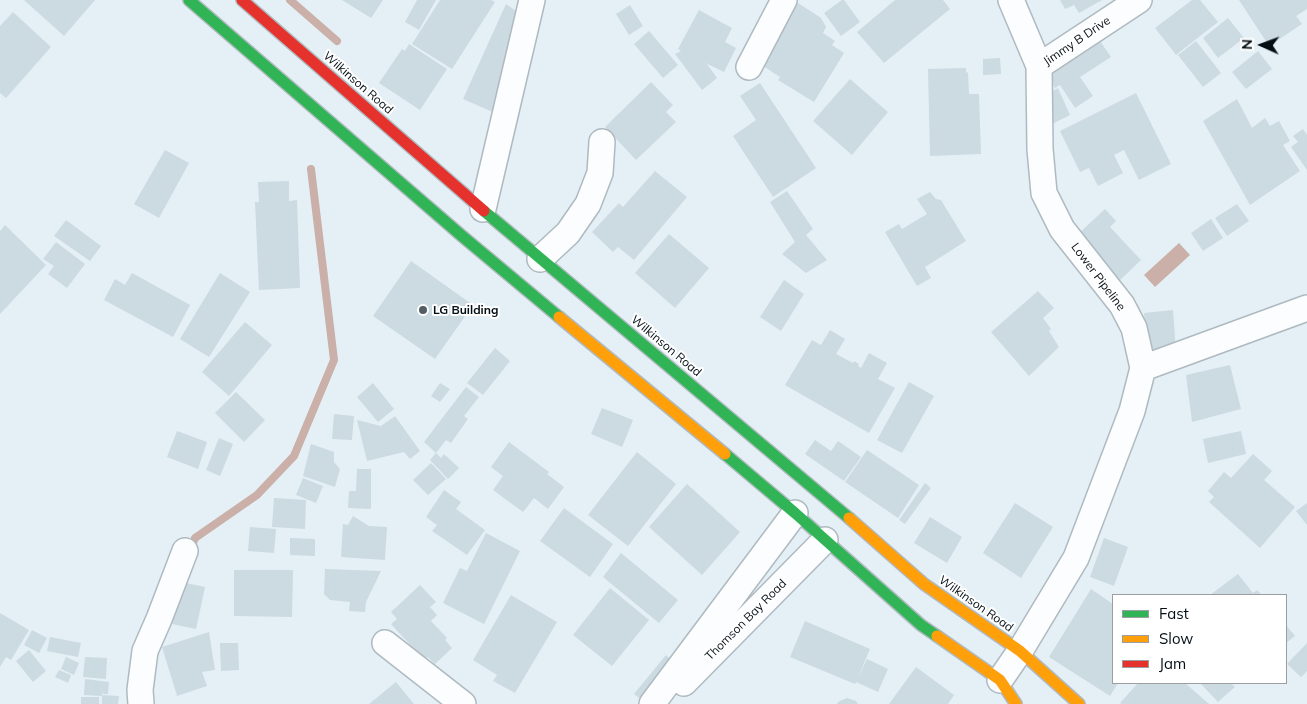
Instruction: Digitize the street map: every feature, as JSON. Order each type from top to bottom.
[{"type":"main road","points":[[189,0],[462,236],[795,513],[921,625],[1000,680],[1016,704]]},
{"type":"main road","name":"Wilkinson Road","points":[[242,0],[540,259],[830,501],[924,584],[1020,651],[1079,704]]},
{"type":"street","points":[[483,209],[532,0]]},
{"type":"street","points":[[749,67],[784,0]]},
{"type":"street","name":"Lower Pipeline","points":[[1000,680],[1020,651],[1076,558],[1132,411],[1143,368],[1134,328],[1122,305],[1062,229],[1044,193],[1040,148],[1039,66],[1011,0]]},
{"type":"street","name":"Jimmy B Drive","points":[[1039,66],[1139,0]]},
{"type":"street","points":[[540,259],[568,233],[588,204],[600,173],[602,142]]},
{"type":"street","points":[[1143,368],[1307,308]]},
{"type":"street","points":[[652,704],[795,513]]},
{"type":"street","name":"Thomson Bay Road","points":[[672,704],[681,686],[825,540]]},
{"type":"street","points":[[141,704],[140,690],[145,651],[185,551]]},
{"type":"street","points":[[385,643],[463,704]]},
{"type":"shaded area","points":[[1179,243],[1190,255],[1155,287],[1144,275]]},
{"type":"building","points":[[24,0],[95,0],[64,36]]},
{"type":"building","points":[[342,0],[383,0],[371,18]]},
{"type":"building","points":[[417,0],[436,0],[419,30],[405,22]]},
{"type":"building","points":[[440,0],[491,0],[495,2],[452,69],[412,44]]},
{"type":"building","points":[[844,0],[860,22],[841,36],[824,13]]},
{"type":"building","points":[[895,0],[943,0],[950,9],[884,63],[857,32]]},
{"type":"building","points":[[1060,0],[1102,0],[1079,13],[1074,5],[1065,9]]},
{"type":"building","points":[[1192,0],[1200,0],[1218,22],[1176,55],[1155,28]]},
{"type":"building","points":[[1239,0],[1307,0],[1307,9],[1296,16],[1302,24],[1269,46]]},
{"type":"building","points":[[795,1],[821,18],[826,27],[823,33],[835,41],[832,45],[844,53],[814,102],[778,80],[780,77],[760,64]]},
{"type":"building","points":[[506,4],[519,13],[495,113],[463,99]]},
{"type":"building","points":[[630,5],[643,26],[629,35],[616,14]]},
{"type":"building","points":[[699,10],[732,28],[725,42],[736,48],[724,72],[695,58],[707,64],[717,78],[702,90],[675,54],[681,51],[678,49]]},
{"type":"building","points":[[13,12],[51,47],[6,98],[0,93],[0,26]]},
{"type":"building","points":[[1228,18],[1244,38],[1218,58],[1203,38]]},
{"type":"building","points":[[649,31],[678,65],[663,78],[634,44]]},
{"type":"building","points":[[1100,41],[1111,57],[1080,77],[1093,96],[1075,108],[1060,85],[1055,88],[1047,76]]},
{"type":"building","points":[[1196,41],[1221,73],[1203,87],[1178,55]]},
{"type":"building","points":[[409,44],[447,69],[420,110],[379,83],[402,49],[405,51]]},
{"type":"building","points":[[1258,51],[1272,69],[1246,89],[1232,72]]},
{"type":"building","points":[[1000,58],[1001,74],[983,75],[983,59]]},
{"type":"building","points":[[966,68],[966,73],[968,72],[969,94],[979,94],[981,154],[930,156],[928,69]]},
{"type":"building","points":[[850,79],[888,112],[852,155],[813,121]]},
{"type":"building","points":[[651,82],[673,105],[666,112],[676,122],[636,160],[605,127]]},
{"type":"building","points":[[760,83],[816,168],[773,197],[733,136],[756,120],[740,96]]},
{"type":"building","points":[[1058,88],[1070,115],[1042,129],[1044,96]]},
{"type":"building","points":[[1136,93],[1171,164],[1139,180],[1124,150],[1114,155],[1123,173],[1098,186],[1089,168],[1080,172],[1060,131]]},
{"type":"building","points":[[1237,99],[1252,128],[1265,118],[1270,126],[1279,121],[1290,141],[1283,145],[1300,171],[1250,205],[1203,121]]},
{"type":"building","points":[[1303,129],[1307,135],[1307,170],[1291,147],[1298,142],[1293,136]]},
{"type":"building","points":[[165,150],[189,163],[159,218],[134,204]]},
{"type":"building","points":[[655,171],[687,197],[634,260],[618,247],[613,252],[592,232],[619,203],[623,207]]},
{"type":"building","points":[[289,181],[289,201],[297,200],[300,288],[259,290],[255,202],[259,202],[258,182]]},
{"type":"building","points":[[787,191],[813,229],[806,235],[827,260],[806,273],[782,254],[795,242],[770,202]]},
{"type":"building","points":[[930,192],[936,199],[941,200],[966,241],[925,267],[931,278],[917,286],[885,232],[899,224],[902,229],[927,214],[917,199]]},
{"type":"building","points":[[1237,204],[1249,221],[1227,236],[1215,218]]},
{"type":"building","points":[[1105,209],[1116,221],[1110,227],[1141,260],[1117,283],[1075,237]]},
{"type":"building","points":[[1211,219],[1223,238],[1203,251],[1191,233]]},
{"type":"building","points":[[66,220],[101,246],[90,261],[54,236]]},
{"type":"building","points":[[5,225],[46,265],[0,314],[0,231]]},
{"type":"building","points":[[669,234],[709,268],[675,308],[635,273]]},
{"type":"building","points":[[56,242],[85,264],[67,288],[48,274],[54,266],[43,259]]},
{"type":"building","name":"LG Building","points":[[411,261],[473,305],[435,359],[373,316]]},
{"type":"building","points":[[132,273],[190,305],[173,337],[104,300],[115,279],[125,285]]},
{"type":"building","points":[[220,273],[250,292],[209,357],[180,339]]},
{"type":"building","points":[[784,280],[804,294],[781,331],[760,317]]},
{"type":"building","points":[[1038,291],[1054,308],[1043,318],[1051,329],[1049,331],[1059,347],[1029,376],[991,332]]},
{"type":"building","points":[[1173,310],[1176,352],[1147,354],[1144,313]]},
{"type":"building","points":[[245,322],[272,345],[229,396],[202,372]]},
{"type":"building","points":[[830,330],[845,339],[836,354],[853,363],[854,361],[861,368],[869,353],[887,363],[878,379],[895,388],[869,433],[785,385],[812,340],[821,345]]},
{"type":"building","points":[[495,348],[510,361],[483,395],[467,383]]},
{"type":"building","points":[[1230,365],[1241,409],[1192,422],[1186,375]]},
{"type":"building","points":[[909,382],[934,396],[902,453],[877,440]]},
{"type":"building","points":[[373,383],[394,409],[378,422],[357,397]]},
{"type":"building","points":[[440,383],[450,389],[440,402],[431,396]]},
{"type":"building","points":[[466,387],[479,397],[464,416],[468,419],[451,443],[446,440],[436,453],[424,442]]},
{"type":"building","points":[[236,392],[265,420],[244,442],[215,413]]},
{"type":"building","points":[[602,408],[633,420],[622,447],[591,434]]},
{"type":"building","points":[[334,414],[354,416],[352,440],[332,439]]},
{"type":"building","points":[[395,416],[420,451],[410,459],[404,452],[367,461],[357,420],[381,426]]},
{"type":"building","points":[[177,431],[207,442],[198,469],[167,457]]},
{"type":"building","points":[[1241,431],[1246,454],[1208,463],[1203,439]]},
{"type":"building","points":[[219,438],[233,444],[220,476],[206,470]]},
{"type":"building","points":[[815,440],[831,451],[838,441],[861,457],[844,481],[805,454]]},
{"type":"building","points":[[509,442],[549,472],[547,474],[564,487],[548,509],[534,498],[523,512],[493,490],[503,476],[491,467]]},
{"type":"building","points":[[311,444],[334,452],[334,462],[340,469],[335,487],[303,476]]},
{"type":"building","points":[[867,450],[919,485],[898,518],[845,482]]},
{"type":"building","points":[[637,452],[676,484],[628,546],[588,515]]},
{"type":"building","points":[[436,453],[441,458],[444,454],[459,468],[448,479],[430,460]]},
{"type":"building","points":[[1253,454],[1272,471],[1264,480],[1295,507],[1260,548],[1209,502],[1214,497],[1208,491],[1224,472],[1231,478]]},
{"type":"building","points":[[431,463],[446,479],[428,495],[413,480]]},
{"type":"building","points":[[357,469],[371,469],[371,509],[348,508],[349,491],[356,491]]},
{"type":"building","points":[[303,478],[323,486],[316,503],[296,495]]},
{"type":"building","points":[[925,483],[931,488],[905,524],[899,520]]},
{"type":"building","points":[[687,484],[740,532],[702,575],[649,527]]},
{"type":"building","points":[[444,490],[461,502],[456,509],[485,530],[467,555],[432,531],[437,525],[426,517]]},
{"type":"building","points":[[274,498],[306,500],[305,529],[272,527]]},
{"type":"building","points":[[1015,503],[1053,527],[1021,578],[983,553]]},
{"type":"building","points":[[1307,503],[1307,525],[1296,511]]},
{"type":"building","points":[[564,508],[613,544],[590,577],[540,541]]},
{"type":"building","points":[[353,516],[369,526],[387,527],[385,560],[341,557],[343,524],[348,525]]},
{"type":"building","points":[[930,517],[962,537],[947,563],[914,543]]},
{"type":"building","points":[[250,527],[276,529],[274,553],[248,551]]},
{"type":"building","points":[[486,533],[520,551],[484,624],[443,603],[460,568],[467,571]]},
{"type":"building","points":[[290,538],[315,539],[315,556],[290,555]]},
{"type":"building","points":[[1104,538],[1128,547],[1114,586],[1090,577]]},
{"type":"building","points":[[621,553],[678,600],[659,623],[603,577]]},
{"type":"building","points":[[325,569],[381,571],[366,602],[365,612],[349,611],[350,602],[330,600],[324,594]]},
{"type":"building","points":[[234,570],[293,570],[292,617],[234,616]]},
{"type":"building","points":[[1238,574],[1253,593],[1257,590],[1261,594],[1211,594]]},
{"type":"building","points":[[181,582],[205,587],[196,629],[172,624]]},
{"type":"building","points":[[420,585],[436,602],[430,607],[437,615],[431,621],[447,638],[445,640],[452,648],[435,664],[428,657],[424,660],[391,624],[397,619],[391,612]]},
{"type":"building","points":[[610,588],[649,620],[612,666],[573,635]]},
{"type":"building","points":[[1091,589],[1112,603],[1112,684],[1117,684],[1110,696],[1049,657]]},
{"type":"building","points":[[511,595],[557,622],[515,693],[493,681],[497,675],[473,660]]},
{"type":"building","points":[[0,613],[29,630],[11,660],[6,657],[0,667]]},
{"type":"building","points":[[805,621],[870,649],[857,680],[867,659],[888,669],[878,692],[790,657]]},
{"type":"building","points":[[1287,626],[1295,636],[1287,642]]},
{"type":"building","points":[[32,630],[47,638],[39,653],[24,645]]},
{"type":"building","points":[[209,632],[215,670],[202,672],[207,686],[177,696],[162,647]]},
{"type":"building","points":[[50,637],[81,643],[78,657],[47,651]]},
{"type":"building","points":[[220,643],[238,643],[239,670],[221,671]]},
{"type":"building","points":[[1307,643],[1307,671],[1301,677],[1287,664]]},
{"type":"building","points":[[29,650],[46,671],[33,682],[16,661]]},
{"type":"building","points":[[666,655],[679,667],[647,704],[634,694]]},
{"type":"building","points":[[66,657],[79,663],[74,675],[61,669]]},
{"type":"building","points":[[85,657],[107,658],[106,679],[83,677]]},
{"type":"building","points":[[916,667],[954,695],[948,704],[889,704]]},
{"type":"building","points":[[59,670],[71,675],[68,683],[55,677]]},
{"type":"building","points":[[85,679],[109,682],[108,694],[103,694],[103,690],[102,696],[84,695]]},
{"type":"building","points":[[396,682],[414,704],[369,704]]},
{"type":"building","points":[[1137,684],[1186,684],[1209,704],[1122,704],[1120,703]]},
{"type":"building","points":[[1201,684],[1232,684],[1235,687],[1218,702]]},
{"type":"building","points":[[102,695],[119,696],[118,704],[102,704]]},
{"type":"building","points":[[81,697],[99,697],[99,704],[81,704]]},
{"type":"building","points":[[847,698],[856,701],[858,704],[837,704]]},
{"type":"waterway","points":[[290,0],[337,41]]},
{"type":"waterway","points":[[190,550],[195,538],[257,495],[294,456],[334,360],[311,169]]},
{"type":"traffic: fast","points":[[189,0],[462,236],[559,317]]},
{"type":"traffic: fast","points":[[484,211],[849,518]]},
{"type":"traffic: fast","points":[[725,454],[795,513],[921,625],[937,636]]},
{"type":"traffic: slow","points":[[559,317],[725,454]]},
{"type":"traffic: slow","points":[[849,518],[924,584],[1020,651],[1079,704]]},
{"type":"traffic: slow","points":[[937,636],[1000,680],[1016,704]]},
{"type":"traffic: jam","points":[[242,0],[484,211]]},
{"type":"place","name":"LG Building","points":[[423,310]]}]
